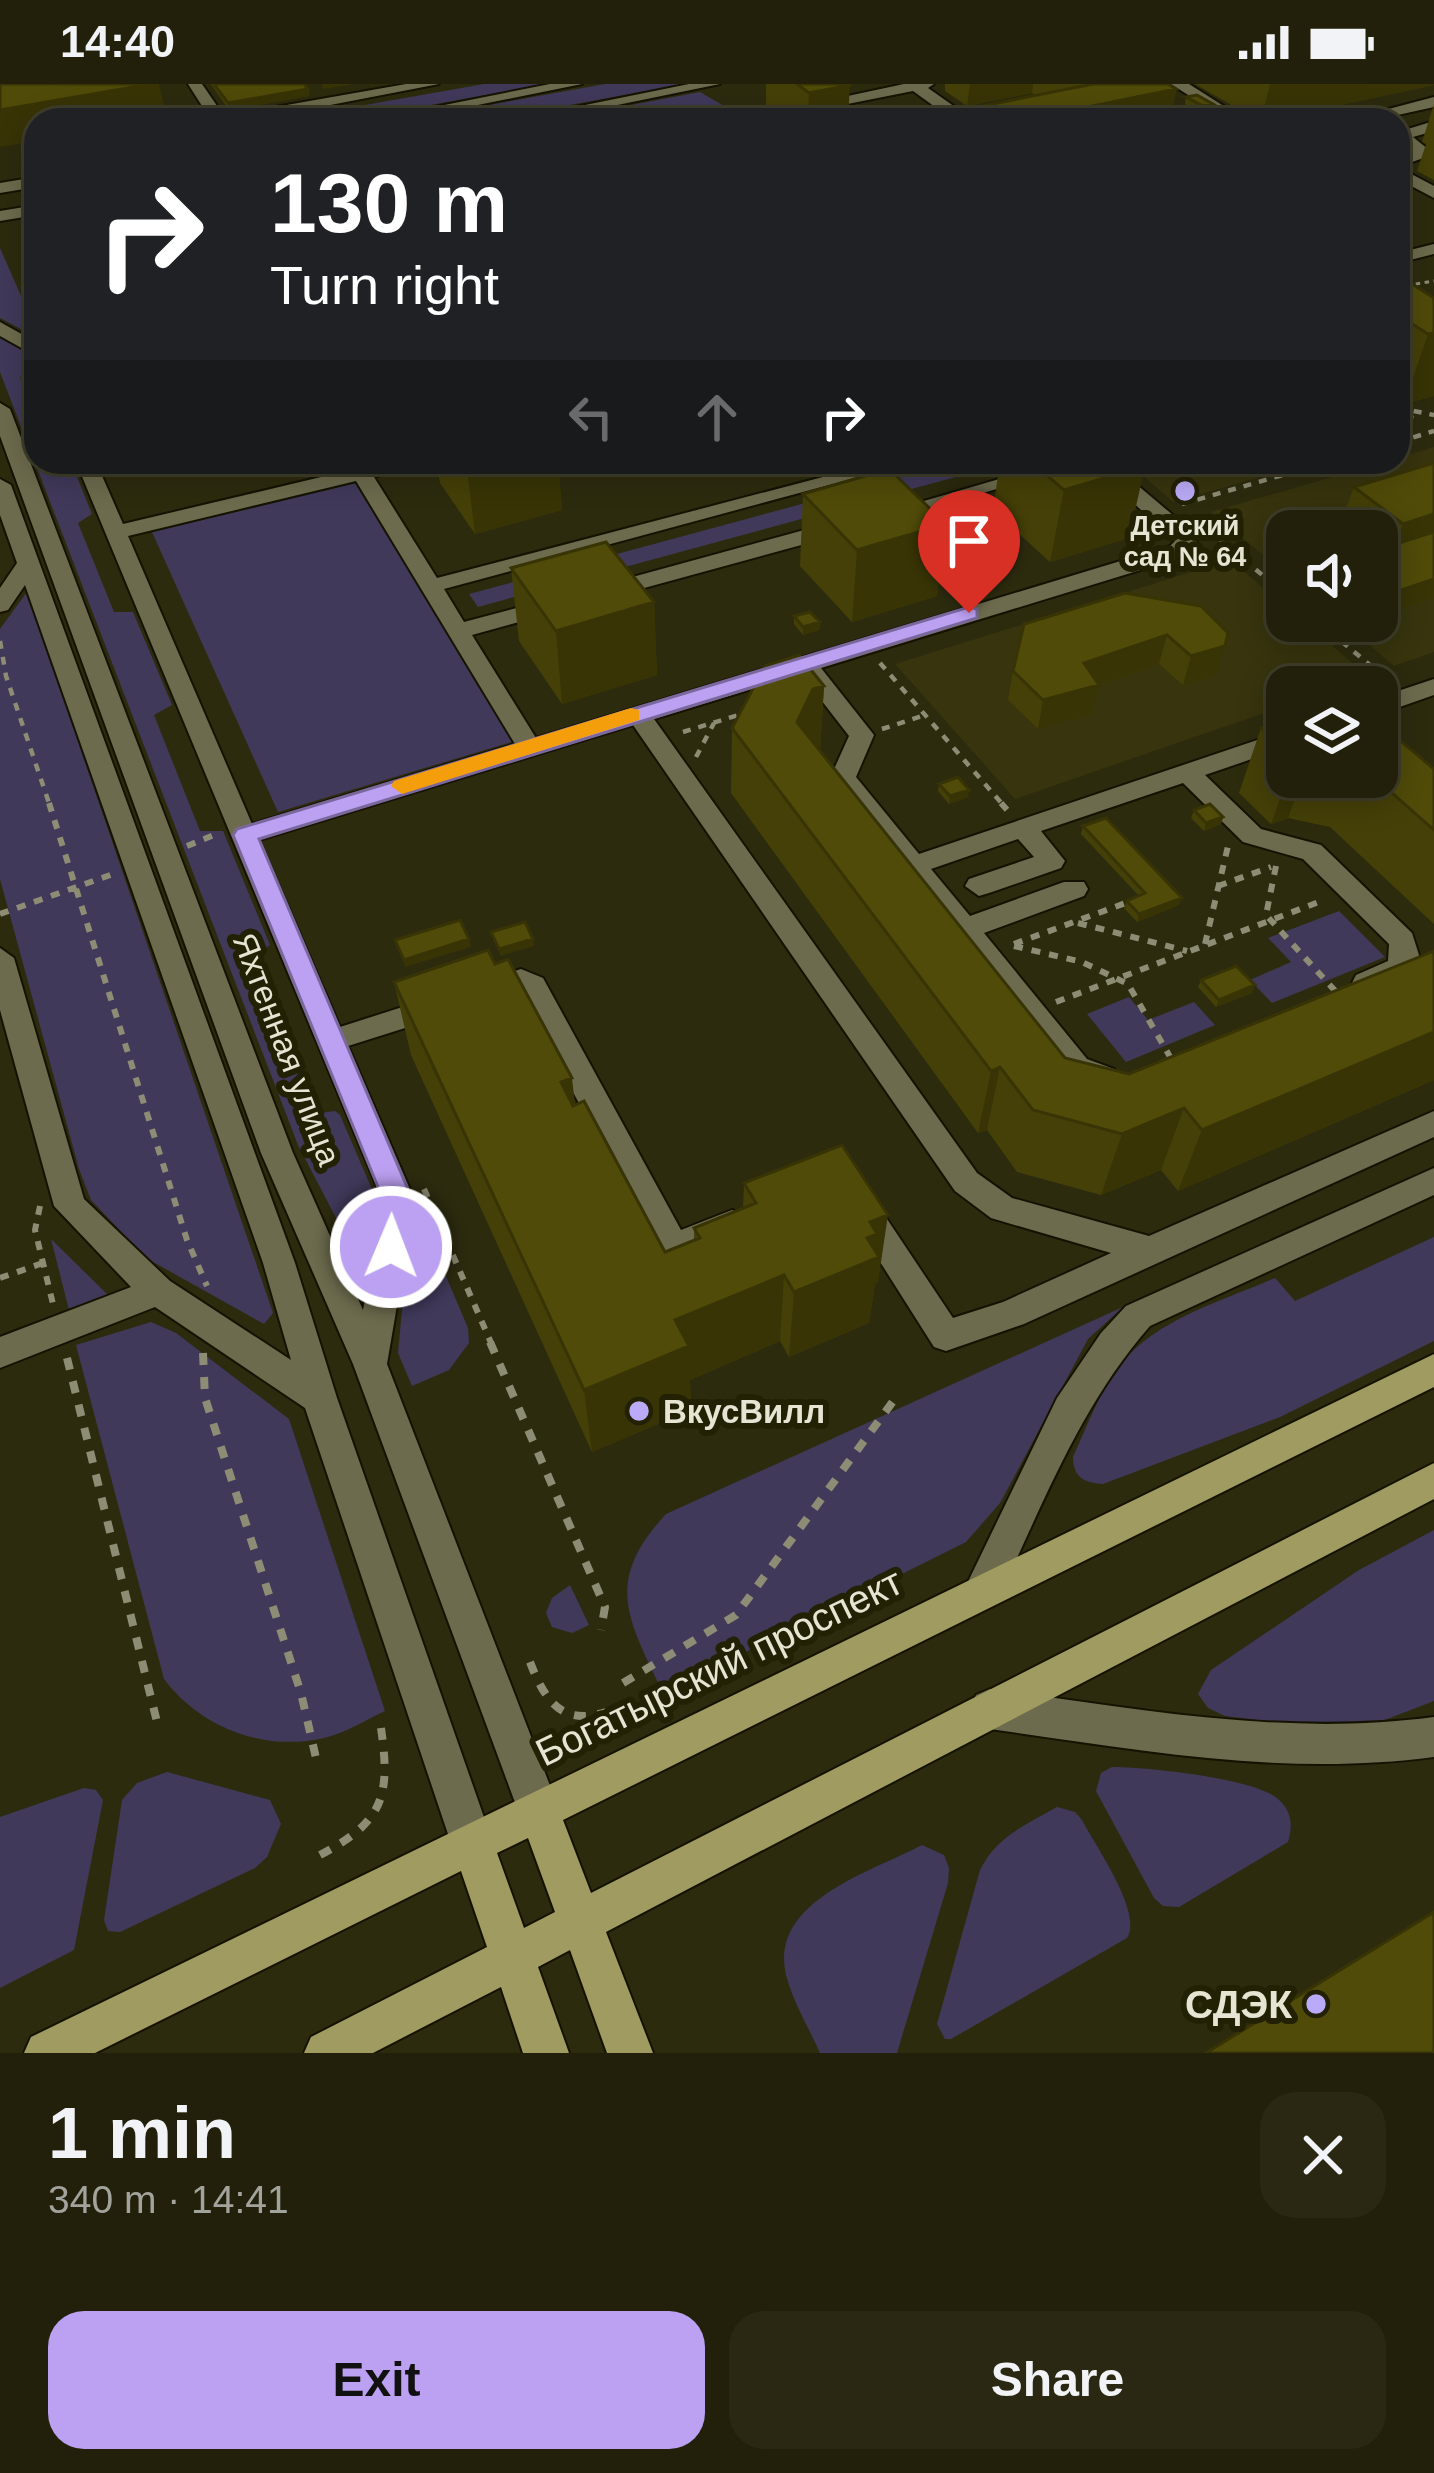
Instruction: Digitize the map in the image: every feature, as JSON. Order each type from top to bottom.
[{"type":"main road","name":"Богатырский проспект","points":[[47,2053],[1434,1370]]},
{"type":"main road","points":[[327,2053],[1434,1480]]},
{"type":"main road","name":"Яхтенная улица","points":[[538,1810],[630,2053]]},
{"type":"main road","points":[[472,1843],[546,2053]]},
{"type":"street","points":[[195,84],[214,108]]},
{"type":"street","points":[[293,108],[432,84]]},
{"type":"street","points":[[442,108],[575,84]]},
{"type":"street","points":[[1178,84],[1223,107]]},
{"type":"street","points":[[796,108],[921,85],[949,108]]},
{"type":"street","points":[[617,108],[714,89]]},
{"type":"street","points":[[824,104],[829,108]]},
{"type":"street","points":[[1410,143],[1424,154],[1410,158]]},
{"type":"street","name":"Яхтенная улица","points":[[0,409],[24,473]]},
{"type":"street","name":"Яхтенная улица","points":[[24,474],[277,1153],[370,1364],[538,1810]]},
{"type":"street","points":[[91,474],[393,1187],[391,1247],[370,1364]]},
{"type":"street","points":[[116,532],[362,474],[529,746]]},
{"type":"street","points":[[431,586],[858,474]]},
{"type":"street","points":[[459,631],[1037,474]]},
{"type":"street","points":[[245,835],[1178,551],[1186,542],[1179,532],[1112,474]]},
{"type":"street","points":[[0,485],[279,1264],[319,1398],[472,1843]]},
{"type":"street","points":[[0,605],[28,563]]},
{"type":"street","points":[[804,662],[862,735],[843,778],[1076,1067],[1099,1077],[1132,1080],[1173,1063]]},
{"type":"street","points":[[637,713],[980,1197],[1002,1209],[1150,1250]]},
{"type":"street","points":[[914,866],[1266,744]]},
{"type":"street","points":[[1187,772],[1252,836],[1312,852],[1402,940],[1405,955],[1400,968],[1338,994]]},
{"type":"street","points":[[979,886],[1052,861],[1023,828]]},
{"type":"street","points":[[1326,866],[1360,854]]},
{"type":"street","points":[[965,928],[1074,889]]},
{"type":"street","points":[[0,958],[6,999],[70,1206],[158,1291],[319,1398]]},
{"type":"street","points":[[334,1040],[521,980],[533,986],[674,1247],[752,1216]]},
{"type":"street","points":[[978,1000],[1012,987]]},
{"type":"street","points":[[868,1040],[902,1028]]},
{"type":"street","points":[[829,1188],[847,1193],[860,1204],[946,1336],[1012,1315],[1434,1123]]},
{"type":"street","points":[[983,1590],[1110,1344],[1138,1316],[1434,1181]]},
{"type":"street","points":[[1188,1233],[1223,1277]]},
{"type":"street","points":[[0,1353],[158,1291]]},
{"type":"street","points":[[990,1709],[1316,1749],[1388,1745],[1434,1736]]},
{"type":"path","points":[[1410,423],[1412,413],[1434,415]]},
{"type":"path","points":[[1179,505],[1286,474]]},
{"type":"path","points":[[1202,524],[1266,578]]},
{"type":"path","points":[[0,641],[6,676],[103,963],[187,1240],[208,1280],[203,1322],[205,1398],[301,1693],[316,1758]]},
{"type":"path","points":[[1347,642],[1424,695]]},
{"type":"path","points":[[864,644],[1023,828]]},
{"type":"path","points":[[657,740],[752,711]]},
{"type":"path","points":[[862,735],[925,715]]},
{"type":"path","points":[[1204,945],[1234,819]]},
{"type":"path","points":[[1218,886],[1276,865],[1266,916],[1338,994]]},
{"type":"path","points":[[1032,1012],[1350,890]]},
{"type":"path","points":[[1011,945],[1132,900]]},
{"type":"path","points":[[1074,922],[1187,952]]},
{"type":"path","points":[[965,928],[1122,976],[1138,994],[1155,1042],[1173,1063]]},
{"type":"path","points":[[421,1181],[605,1607],[601,1630]]},
{"type":"path","points":[[35,1230],[159,1730]]},
{"type":"path","points":[[0,1278],[43,1263]]},
{"type":"path","points":[[623,1683],[736,1615],[897,1396]]},
{"type":"path","points":[[530,1663],[536,1682],[558,1712],[578,1719],[601,1718],[631,1703]]},
{"type":"path","points":[[320,1855],[356,1838],[381,1809],[387,1789],[382,1729]]},
{"type":"shaded area","points":[[484,84],[547,84],[414,108],[348,108]]},
{"type":"shaded area","points":[[605,84],[684,84],[553,108],[472,108]]},
{"type":"shaded area","points":[[700,92],[727,108],[626,108]]},
{"type":"shaded area","points":[[0,248],[24,303],[24,331],[0,318]]},
{"type":"shaded area","points":[[0,334],[24,352],[24,375],[20,377],[24,434],[0,372]]},
{"type":"shaded area","points":[[1434,447],[1434,652],[1394,666],[1366,642],[1398,642],[1398,510],[1266,510],[1266,558],[1211,512],[1342,474],[1410,474],[1410,454]]},
{"type":"shaded area","points":[[39,474],[76,474],[92,514],[78,523],[114,612],[133,612],[172,705],[154,715],[200,831],[223,831],[270,945],[250,958],[314,1114],[335,1111],[340,1115],[374,1194],[370,1261],[360,1264],[298,1145]]},
{"type":"shaded area","points":[[913,474],[967,474],[478,607],[469,594]]},
{"type":"shaded area","points":[[1141,474],[1270,474],[1173,502]]},
{"type":"shaded area","points":[[359,482],[518,740],[278,812],[152,532]]},
{"type":"shaded area","points":[[1230,560],[1266,590],[1266,642],[1328,642],[1356,666],[1266,666],[1266,712],[1015,799],[895,664]]},
{"type":"shaded area","points":[[27,592],[273,1313],[264,1324],[146,1258],[91,1200],[79,1169],[0,879],[0,629]]},
{"type":"shaded area","points":[[1339,911],[1385,957],[1272,1003],[1250,980],[1291,962],[1268,938]]},
{"type":"shaded area","points":[[1129,997],[1148,1020],[1194,1002],[1215,1025],[1126,1062],[1087,1014]]},
{"type":"shaded area","points":[[407,1185],[468,1328],[469,1343],[449,1370],[412,1386],[398,1353],[408,1245]]},
{"type":"shaded area","points":[[1434,1237],[1434,1341],[1280,1417],[1103,1484],[1077,1474],[1073,1457],[1106,1387],[1120,1365],[1152,1335],[1275,1278],[1295,1301]]},
{"type":"shaded area","points":[[51,1239],[109,1296],[70,1314]]},
{"type":"shaded area","points":[[1123,1307],[1088,1339],[1000,1503],[966,1542],[663,1693],[632,1622],[628,1581],[646,1538],[666,1514]]},
{"type":"shaded area","points":[[151,1322],[176,1333],[289,1419],[385,1711],[332,1736],[301,1741],[256,1738],[214,1722],[164,1679],[76,1345]]},
{"type":"shaded area","points":[[1434,1530],[1434,1701],[1377,1723],[1306,1726],[1225,1716],[1208,1708],[1198,1694],[1211,1670],[1359,1570]]},
{"type":"shaded area","points":[[570,1585],[589,1625],[572,1633],[552,1627],[546,1613],[552,1598]]},
{"type":"shaded area","points":[[1112,1767],[1199,1775],[1266,1792],[1289,1814],[1288,1842],[1179,1907],[1163,1906],[1154,1898],[1096,1791],[1101,1773]]},
{"type":"shaded area","points":[[167,1772],[270,1800],[281,1824],[267,1857],[255,1868],[120,1932],[108,1931],[104,1920],[122,1800],[137,1783]]},
{"type":"shaded area","points":[[84,1788],[96,1790],[103,1800],[74,1950],[0,1988],[0,1817]]},
{"type":"shaded area","points":[[1057,1807],[1075,1812],[1107,1863],[1129,1913],[1127,1938],[945,2039],[937,2024],[980,1870],[1003,1840]]},
{"type":"shaded area","points":[[922,1845],[944,1855],[948,1883],[897,2053],[820,2053],[786,1975],[785,1949],[793,1927],[828,1892]]},
{"type":"building","points":[[0,84],[151,84],[0,110]]},
{"type":"building","points":[[214,84],[304,84],[308,89],[228,103]]},
{"type":"building","points":[[797,84],[849,84],[850,85],[809,93]]},
{"type":"building","points":[[1093,84],[1168,84],[1176,89],[1083,108],[972,108]]},
{"type":"building","points":[[1197,95],[1213,104],[1203,106],[1186,97]]},
{"type":"building","points":[[1410,283],[1434,298],[1434,333],[1410,323]]},
{"type":"building","points":[[1434,463],[1434,514],[1403,524],[1398,510],[1384,510],[1354,487],[1397,474],[1410,474]]},
{"type":"building","points":[[872,474],[894,474],[946,524],[857,550],[803,494]]},
{"type":"building","points":[[1045,474],[1118,474],[1064,490]]},
{"type":"building","points":[[1434,532],[1434,579],[1398,591],[1398,543]]},
{"type":"building","points":[[606,542],[654,602],[556,631],[511,568]]},
{"type":"building","points":[[1125,593],[1201,606],[1228,633],[1225,646],[1191,656],[1167,635],[1084,663],[1099,685],[1043,700],[1013,671],[1024,624]]},
{"type":"building","points":[[810,612],[820,622],[803,627],[794,616]]},
{"type":"building","points":[[799,655],[824,686],[813,689],[797,722],[1065,1058],[1129,1074],[1434,951],[1434,1032],[1202,1130],[1184,1108],[1122,1134],[1033,1110],[1000,1067],[991,1071],[732,728],[765,666]]},
{"type":"building","points":[[1398,739],[1434,769],[1434,830],[1398,798]]},
{"type":"building","points":[[958,777],[969,790],[950,796],[939,784]]},
{"type":"building","points":[[1210,804],[1223,817],[1206,823],[1194,810]]},
{"type":"building","points":[[1106,818],[1182,898],[1139,914],[1127,901],[1145,893],[1083,826]]},
{"type":"building","points":[[460,920],[469,939],[404,960],[395,940]]},
{"type":"building","points":[[525,922],[533,939],[499,949],[491,932]]},
{"type":"building","points":[[488,950],[495,964],[508,959],[572,1078],[561,1082],[573,1106],[584,1101],[665,1252],[700,1238],[694,1228],[756,1203],[744,1183],[842,1145],[888,1215],[870,1222],[877,1234],[867,1238],[879,1257],[794,1292],[784,1275],[675,1320],[689,1346],[584,1390],[394,982]]},
{"type":"building","points":[[1236,966],[1255,985],[1219,1000],[1201,980]]},
{"type":"building","points":[[1434,1912],[1434,2053],[1206,2053]]},
{"type":"slow traffic","points":[[402,786],[631,715]]},
{"type":"place","name":"Детский сад № 64","points":[[1185,491]]},
{"type":"place","name":"ВкусВилл","points":[[639,1411]]},
{"type":"place","name":"СДЭК","points":[[1316,2004]]},
{"type":"route","points":[[391,1247],[393,1187],[245,835],[969,613]]}]
